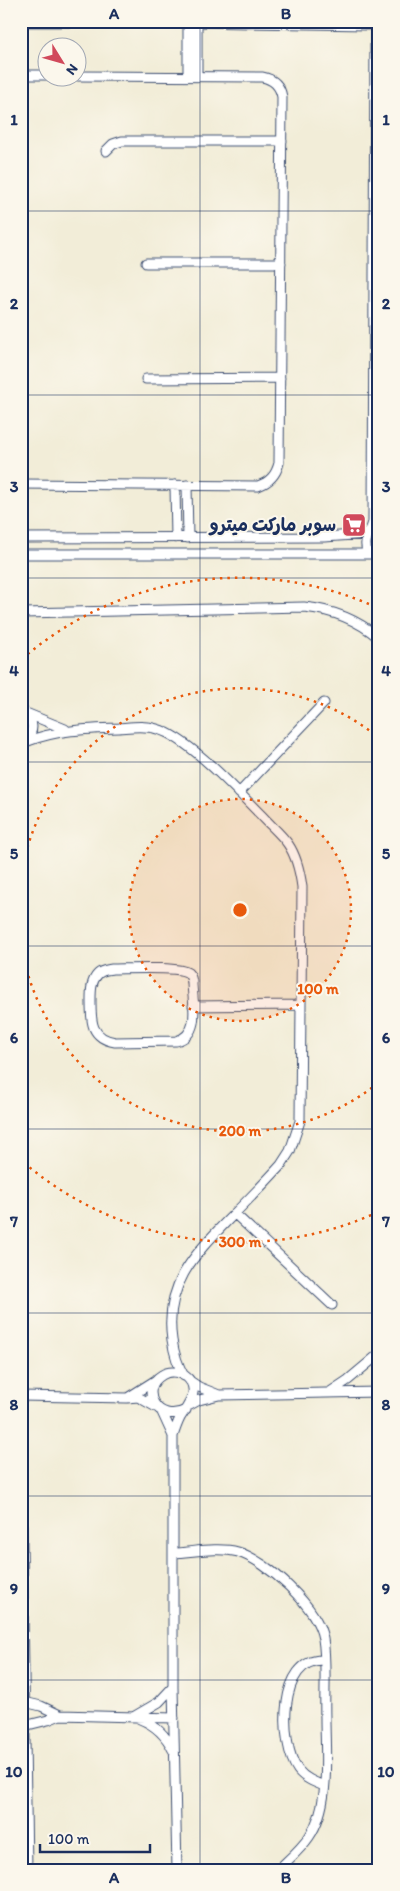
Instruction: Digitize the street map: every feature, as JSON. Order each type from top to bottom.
[{"type":"street","points":[[21,22],[368,23],[377,33],[373,522],[365,542],[368,554]]},
{"type":"street","points":[[193,22],[193,76]]},
{"type":"street","points":[[21,75],[38,75]]},
{"type":"street","points":[[21,484],[258,486],[267,483],[273,477],[278,468],[280,458],[282,97],[279,87],[272,80],[262,77],[88,76]]},
{"type":"street","points":[[106,151],[113,144],[122,141],[282,141]]},
{"type":"street","points":[[146,263],[281,263]]},
{"type":"street","points":[[146,379],[280,378]]},
{"type":"street","points":[[175,485],[176,538]]},
{"type":"street","points":[[187,485],[188,538]]},
{"type":"street","points":[[21,538],[324,537],[379,532]]},
{"type":"street","points":[[21,554],[379,554]]},
{"type":"street","points":[[21,562],[31,554]]},
{"type":"street","points":[[21,604],[22,613],[304,607],[323,609],[346,616],[367,628],[379,638]]},
{"type":"street","points":[[239,793],[324,703]]},
{"type":"street","points":[[23,712],[68,730]]},
{"type":"street","points":[[23,712],[32,724],[32,731],[23,743]]},
{"type":"street","points":[[23,743],[68,730],[148,726],[160,729],[173,736],[199,756],[239,793],[288,844],[300,872],[302,887],[300,1120],[296,1136],[282,1165],[199,1250],[186,1267],[176,1288],[170,1330],[176,1360],[193,1389],[193,1397],[173,1436]]},
{"type":"street","points":[[104,970],[182,970],[187,972],[191,978],[193,1006],[192,1029],[182,1039],[167,1041],[106,1041],[94,1029],[91,1021],[92,982],[104,970]]},
{"type":"street","points":[[193,1006],[301,1005]]},
{"type":"street","points":[[235,1214],[332,1305]]},
{"type":"street","points":[[174,1351],[167,1368],[153,1386],[151,1394],[173,1436],[173,1687],[177,1870]]},
{"type":"street","points":[[330,1392],[348,1380],[379,1354]]},
{"type":"street","points":[[127,1398],[169,1372],[177,1373],[204,1389],[219,1395]]},
{"type":"street","points":[[21,1396],[127,1398],[138,1396],[159,1410],[170,1414],[178,1414],[209,1397],[219,1395],[379,1392]]},
{"type":"street","points":[[21,1476],[26,1870]]},
{"type":"street","points":[[174,1553],[236,1552],[254,1559],[271,1570],[308,1607],[315,1616],[323,1638],[323,1806],[315,1827],[302,1846],[278,1870]]},
{"type":"street","points":[[324,1660],[314,1660],[305,1664],[295,1676],[289,1691],[286,1721],[290,1750],[296,1765],[306,1778],[324,1786]]},
{"type":"street","points":[[132,1717],[151,1708],[173,1687]]},
{"type":"street","points":[[24,1702],[41,1706],[60,1715],[174,1718]]},
{"type":"street","points":[[24,1726],[60,1715]]},
{"type":"street","points":[[132,1717],[158,1729],[174,1752]]},
{"type":"place","name":"سوبر ماركت ميترو","points":[[354,525]]}]
